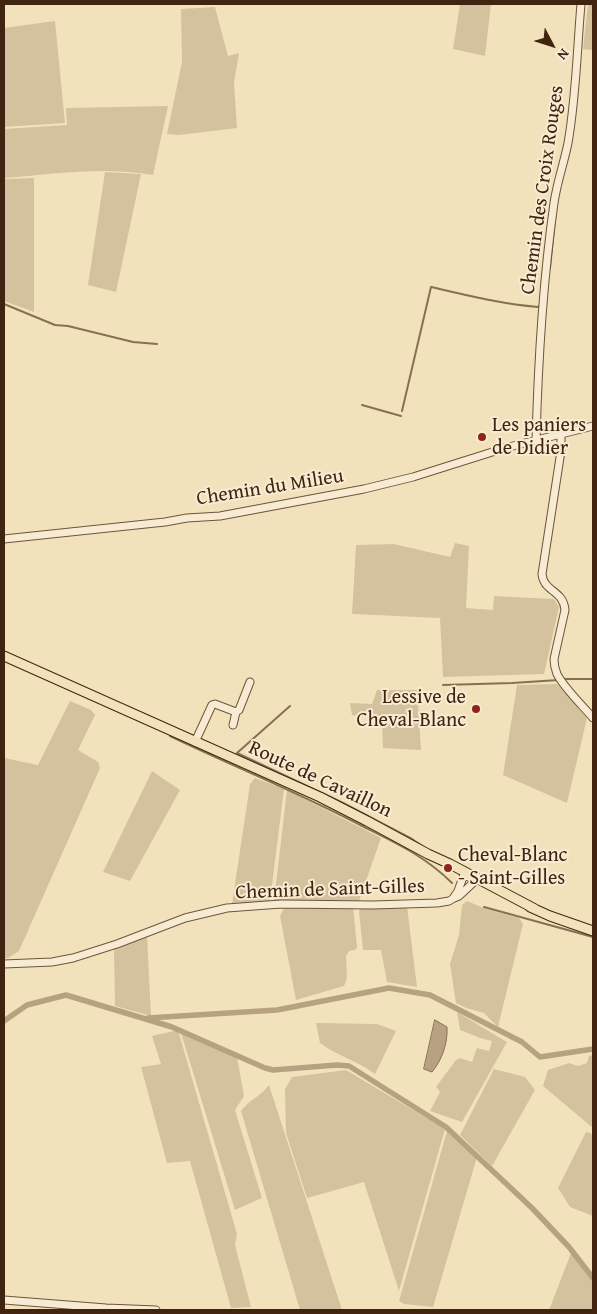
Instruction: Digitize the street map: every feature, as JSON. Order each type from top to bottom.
[{"type":"main road","name":"Route de Cavaillon","points":[[4,656],[320,797],[450,864],[502,897],[593,931]]},
{"type":"main road","name":"Route de Cavaillon","points":[[465,875],[535,909]]},
{"type":"street","name":"Chemin des Croix Rouges","points":[[536,441],[543,306],[554,204],[567,145],[573,104],[581,4]]},
{"type":"street","name":"Chemin du Milieu","points":[[4,539],[165,522],[202,516],[212,517],[347,493],[432,472],[498,449],[593,426]]},
{"type":"street","points":[[561,434],[562,451],[542,574],[546,586],[562,598],[565,610],[554,666],[562,681],[593,718]]},
{"type":"street","points":[[233,726],[236,712],[239,710],[250,682]]},
{"type":"street","points":[[195,742],[214,704],[236,712]]},
{"type":"street","points":[[454,898],[465,875]]},
{"type":"street","points":[[454,898],[459,896],[474,881],[501,891]]},
{"type":"street","name":"Chemin de Saint-Gilles","points":[[4,964],[52,962],[72,958],[117,944],[185,918],[227,908],[281,904],[373,905],[436,903],[454,898]]},
{"type":"street","points":[[4,1300],[156,1310]]},
{"type":"shaded area","points":[[460,4],[491,4],[485,56],[453,49]]},
{"type":"shaded area","points":[[588,4],[593,4],[593,50],[583,49]]},
{"type":"shaded area","points":[[215,7],[228,56],[239,53],[234,83],[237,128],[179,135],[167,134],[182,62],[181,9]]},
{"type":"shaded area","points":[[55,21],[65,123],[4,127],[4,28]]},
{"type":"shaded area","points":[[168,106],[153,175],[135,172],[97,171],[4,178],[4,129],[67,125],[66,108]]},
{"type":"shaded area","points":[[105,172],[141,174],[116,292],[88,285]]},
{"type":"shaded area","points":[[34,178],[34,312],[4,301],[4,179]]},
{"type":"shaded area","points":[[455,543],[469,546],[466,608],[493,610],[494,596],[554,599],[559,607],[544,674],[443,677],[440,618],[352,614],[356,545],[394,544],[450,557]]},
{"type":"shaded area","points":[[557,684],[587,718],[567,803],[503,775],[517,685]]},
{"type":"shaded area","points":[[377,690],[417,690],[421,750],[383,748],[382,719],[352,715],[350,703],[372,704]]},
{"type":"shaded area","points":[[70,701],[91,710],[95,715],[78,750],[98,762],[100,768],[19,951],[8,958],[4,958],[4,758],[38,765]]},
{"type":"shaded area","points":[[152,771],[180,790],[130,881],[103,872]]},
{"type":"shaded area","points":[[255,778],[284,789],[270,901],[232,904],[250,784]]},
{"type":"shaded area","points":[[287,790],[381,838],[359,901],[274,901]]},
{"type":"shaded area","points":[[467,901],[486,909],[519,918],[523,924],[498,1027],[484,1013],[456,1003],[450,964],[459,935],[462,905]]},
{"type":"shaded area","points":[[285,906],[353,906],[357,947],[355,950],[349,951],[346,956],[347,978],[344,986],[296,1000],[280,916]]},
{"type":"shaded area","points":[[407,906],[417,987],[387,982],[381,950],[363,950],[359,912],[361,907]]},
{"type":"shaded area","points":[[147,935],[151,1016],[115,1006],[114,949]]},
{"type":"shaded area","points":[[457,1012],[507,1042],[462,1122],[430,1111],[440,1092],[436,1087],[456,1060],[460,1058],[472,1062],[477,1048],[489,1051],[492,1041],[460,1030]]},
{"type":"shaded area","points":[[435,1020],[447,1027],[447,1033],[444,1051],[432,1072],[424,1069]]},
{"type":"shaded area","points":[[316,1023],[377,1024],[396,1031],[375,1074],[320,1043]]},
{"type":"shaded area","points":[[178,1030],[237,1234],[235,1245],[251,1307],[231,1308],[190,1161],[167,1163],[141,1067],[161,1064],[152,1036]]},
{"type":"shaded area","points":[[181,1033],[237,1057],[244,1096],[235,1110],[262,1198],[235,1210]]},
{"type":"shaded area","points":[[593,1055],[593,1128],[543,1086],[548,1070],[569,1063],[578,1066],[587,1063],[589,1056]]},
{"type":"shaded area","points":[[494,1069],[525,1077],[535,1090],[492,1166],[460,1135]]},
{"type":"shaded area","points":[[346,1070],[445,1129],[399,1291],[364,1182],[307,1198],[286,1133],[285,1089],[292,1077]]},
{"type":"shaded area","points":[[269,1085],[342,1310],[300,1310],[241,1111]]},
{"type":"shaded area","points":[[447,1131],[477,1157],[433,1307],[404,1304],[399,1301]]},
{"type":"shaded area","points":[[586,1132],[593,1136],[593,1216],[570,1207],[558,1188]]},
{"type":"shaded area","points":[[571,1253],[593,1280],[593,1310],[549,1310]]},
{"type":"waterway","points":[[550,268],[556,211]]},
{"type":"waterway","points":[[402,411],[431,287],[511,304],[538,307],[541,304]]},
{"type":"waterway","points":[[4,304],[55,325],[68,326],[133,342],[157,344]]},
{"type":"waterway","points":[[362,405],[401,416]]},
{"type":"waterway","points":[[563,679],[593,679]]},
{"type":"waterway","points":[[443,685],[559,680]]},
{"type":"waterway","points":[[290,706],[237,753],[343,803],[421,845]]},
{"type":"waterway","points":[[170,736],[318,804],[389,840],[422,858],[452,883]]},
{"type":"waterway","points":[[484,907],[593,937]]},
{"type":"waterway","points":[[148,1018],[277,1010],[389,988],[430,995],[522,1042],[540,1057],[593,1049]]},
{"type":"waterway","points":[[4,1021],[27,1005],[66,995],[172,1027],[265,1068],[273,1070],[337,1065],[349,1066],[446,1127],[532,1208],[569,1247],[593,1278]]},
{"type":"place","name":"Les paniers de Didier","points":[[482,437]]},
{"type":"place","name":"Lessive de Cheval-Blanc","points":[[476,709]]},
{"type":"place","name":"Cheval-Blanc - Saint-Gilles","points":[[448,868]]}]
